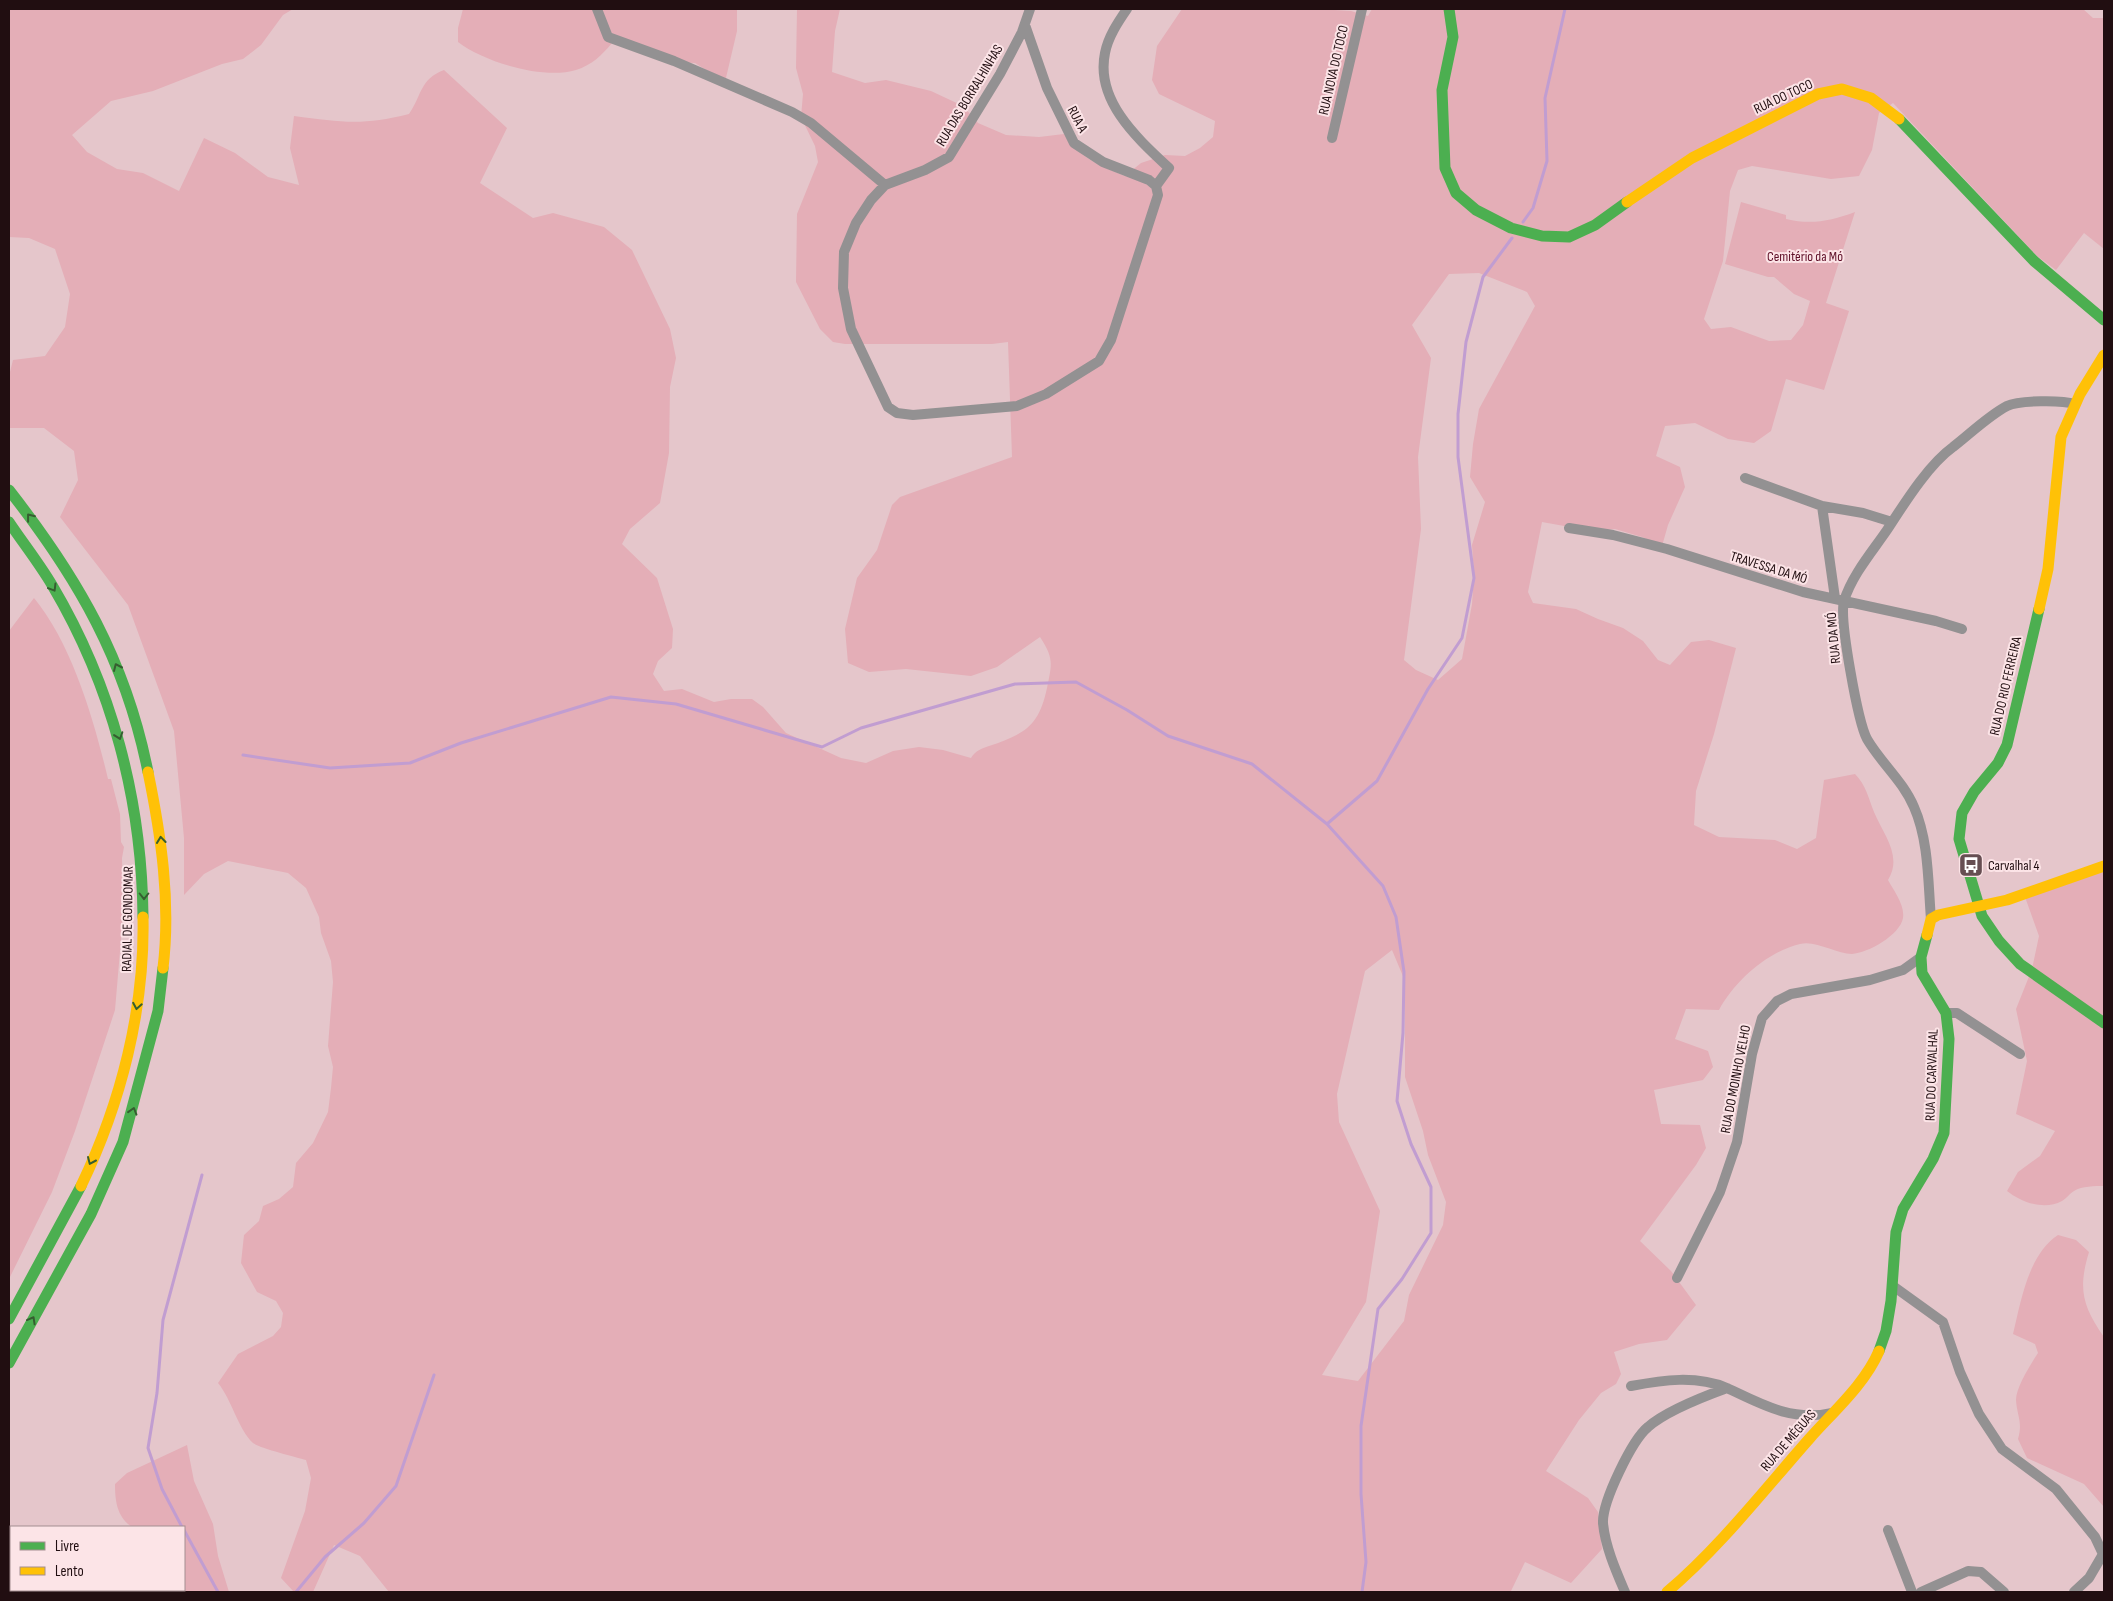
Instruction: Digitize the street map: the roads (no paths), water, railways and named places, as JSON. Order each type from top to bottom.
[{"type":"main road","name":"RUA DO TOCO","points":[[1449,9],[1452,37],[1442,90],[1442,134],[1445,168],[1456,193],[1476,210],[1511,228],[1542,236],[1569,237],[1595,226],[1636,195],[1692,158],[1818,94],[1842,89],[1871,98],[1894,114],[2034,261],[2104,320]]},
{"type":"main road","name":"RUA DO RIO FERREIRA","points":[[2104,355],[2088,379],[2061,437],[2048,569],[2007,744],[1998,763],[1974,792],[1962,813],[1959,839],[1982,916],[1999,941],[2020,964],[2104,1022]]},
{"type":"main road","points":[[9,490],[44,535],[95,616],[122,677],[143,746],[158,820],[164,872],[164,959],[157,1018],[123,1142],[91,1214],[9,1363]]},
{"type":"main road","name":"RADIAL DE GONDOMAR","points":[[9,522],[28,547],[76,625],[101,684],[124,751],[139,825],[144,875],[144,958],[137,1008],[119,1090],[104,1134],[74,1202],[9,1320]]},
{"type":"main road","points":[[1931,919],[1938,915],[1979,908],[2007,900],[2104,866]]},
{"type":"main road","name":"RUA DO CARVALHAL","points":[[1893,1286],[1896,1232],[1903,1209],[1933,1159],[1944,1133],[1949,1039],[1946,1013],[1922,973],[1921,957],[1931,919]]},
{"type":"main road","name":"RUA DE MÉGUAS","points":[[1667,1592],[1692,1571],[1858,1383],[1878,1354],[1886,1331],[1893,1286]]},
{"type":"street","points":[[596,9],[608,37],[674,61],[792,112],[811,123],[885,185]]},
{"type":"street","name":"RUA DAS BORRALHINHAS","points":[[1030,9],[1000,74],[949,157],[925,170],[885,185],[871,200],[850,237],[844,252],[843,288],[851,329],[888,407],[896,414],[913,415],[1017,406],[1046,394],[1098,361],[1111,340],[1158,195],[1156,186]]},
{"type":"street","points":[[1127,9],[1114,28],[1105,53],[1104,79],[1123,122],[1169,168],[1156,186]]},
{"type":"street","name":"RUA NOVA DO TOCO","points":[[1332,138],[1362,9]]},
{"type":"street","name":"RUA A","points":[[1025,23],[1028,39],[1047,88],[1074,143],[1103,162],[1149,180],[1156,186]]},
{"type":"street","name":"RUA DA MÓ","points":[[1931,919],[1921,830],[1914,807],[1902,785],[1866,737],[1849,668],[1840,599],[1892,522],[1948,450],[2008,406],[2061,400],[2075,404]]},
{"type":"street","points":[[1745,478],[1822,506],[1864,513],[1892,522]]},
{"type":"street","points":[[1822,506],[1840,599]]},
{"type":"street","name":"TRAVESSA DA MÓ","points":[[1569,528],[1613,535],[1803,592],[1840,599],[1962,629]]},
{"type":"street","name":"RUA DO MOINHO VELHO","points":[[1677,1278],[1720,1192],[1737,1142],[1752,1054],[1762,1018],[1777,1001],[1791,994],[1870,980],[1903,970],[1921,957]]},
{"type":"street","points":[[1946,1013],[1957,1013],[2020,1054]]},
{"type":"street","points":[[1893,1286],[1943,1322],[1960,1372],[1979,1414],[2002,1449],[2056,1489],[2095,1537],[2104,1554],[2089,1578],[2074,1592]]},
{"type":"street","points":[[1631,1386],[1656,1381],[1710,1381],[1775,1410],[1797,1416],[1818,1416],[1832,1412]]},
{"type":"street","points":[[1625,1592],[1608,1546],[1603,1521],[1607,1503],[1620,1467],[1647,1427],[1705,1396],[1727,1388]]},
{"type":"street","points":[[1888,1530],[1912,1592]]},
{"type":"street","points":[[1921,1592],[1968,1571],[1981,1572],[2004,1592]]},
{"type":"waterway","points":[[1523,222],[1533,208],[1547,161],[1545,98],[1565,9]]},
{"type":"waterway","points":[[1362,1592],[1366,1562],[1361,1494],[1361,1426],[1378,1309],[1402,1279],[1431,1233],[1431,1187],[1411,1144],[1397,1101],[1403,1033],[1404,972],[1396,917],[1383,886],[1327,824],[1377,781],[1428,689],[1462,638],[1474,578],[1458,457],[1458,414],[1466,342],[1483,277],[1512,238]]},
{"type":"waterway","points":[[243,755],[330,768],[410,763],[461,743],[611,697],[676,704],[822,747],[861,728],[1015,684],[1076,682],[1127,710],[1168,736],[1252,764],[1327,824]]},
{"type":"waterway","points":[[181,1526],[162,1489],[148,1448],[157,1393],[163,1320],[202,1175]]},
{"type":"waterway","points":[[296,1592],[325,1557],[364,1523],[396,1486],[434,1375]]},
{"type":"waterway","points":[[185,1532],[218,1592]]},
{"type":"place","name":"Carvalhal 4","points":[[1971,865]]},
{"type":"park label","name":"Cemitério da Mó","points":[[1805,256]]}]
